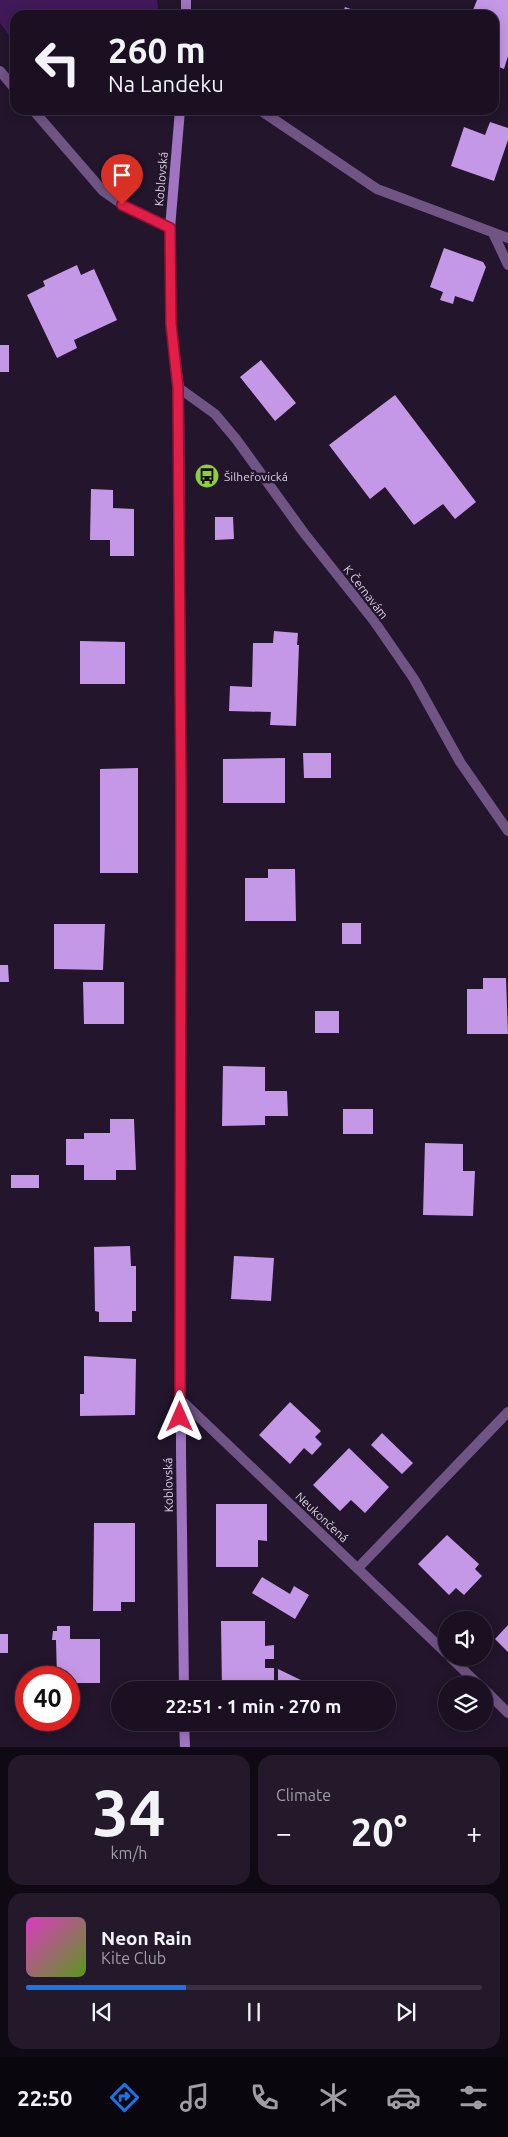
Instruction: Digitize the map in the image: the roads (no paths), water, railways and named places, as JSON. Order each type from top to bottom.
[{"type":"street","points":[[0,71],[10,83]]},
{"type":"street","points":[[37,115],[103,191],[122,205],[170,228]]},
{"type":"street","name":"Koblovská","points":[[180,115],[170,228],[171,324],[178,388],[181,792],[180,1400],[184,1681]]},
{"type":"street","points":[[267,115],[377,189],[508,238]]},
{"type":"street","points":[[493,233],[508,265]]},
{"type":"street","name":"K Černavám","points":[[178,388],[215,414],[374,621],[414,679],[460,762],[508,831]]},
{"type":"street","name":"Neukončená","points":[[180,1400],[438,1645]]},
{"type":"street","points":[[358,1568],[508,1412]]},
{"type":"street","points":[[459,1666],[470,1676]]},
{"type":"street","points":[[493,1698],[508,1713]]},
{"type":"street","points":[[184,1731],[184,1747]]},
{"type":"place","name":"Šilheřovická","points":[[207,476]]}]
